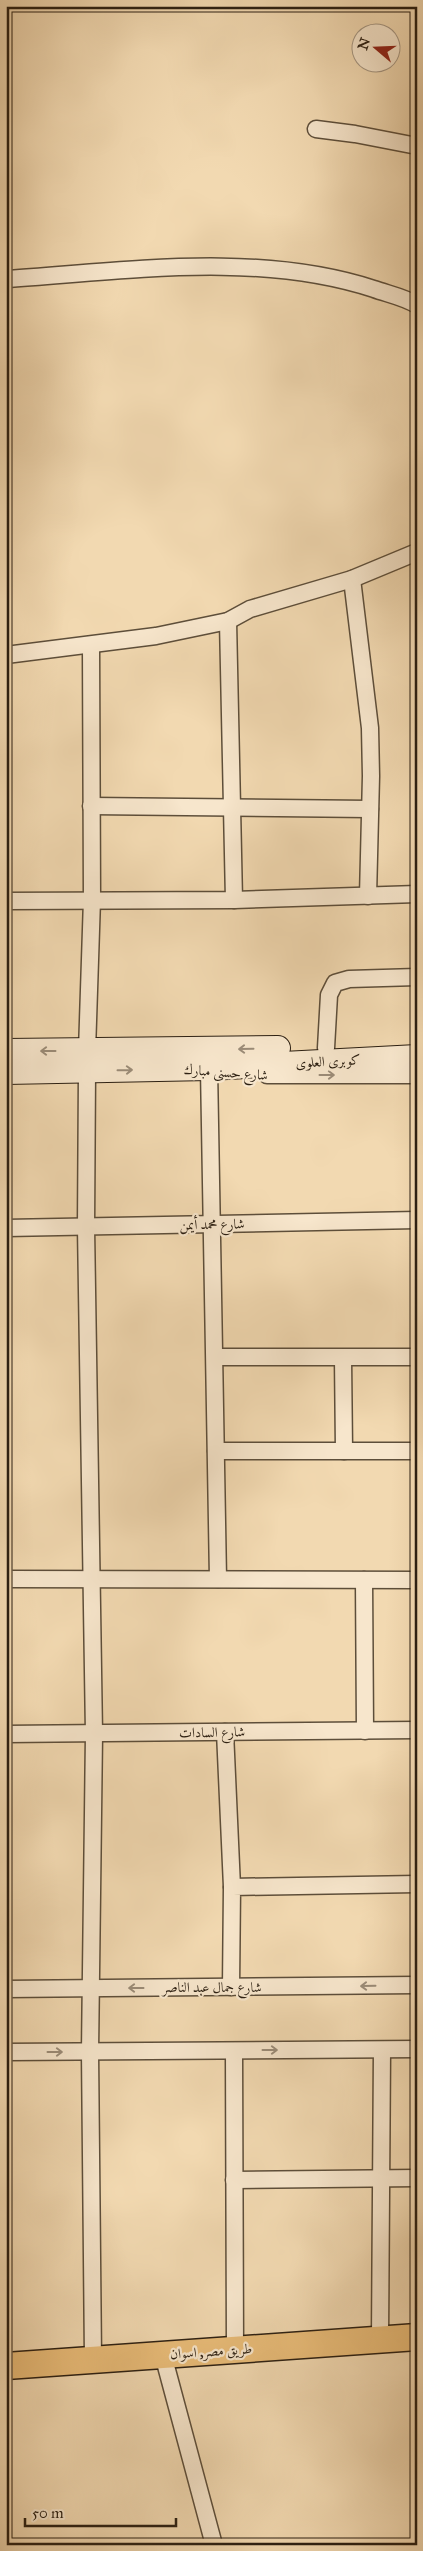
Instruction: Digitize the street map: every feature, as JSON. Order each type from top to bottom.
[{"type":"main road","name":"شارع حسنى مبارك","points":[[6,1072],[87,1061],[417,1045]]},
{"type":"main road","name":"شارع حسنى مبارك","points":[[6,1051],[87,1061],[208,1068]]},
{"type":"main road","name":"كوبرى العلوى","points":[[208,1068],[417,1057]]},
{"type":"main road","name":"طريق مصر, اسوان","points":[[6,2366],[417,2337]]},
{"type":"street","points":[[316,129],[355,134],[417,146]]},
{"type":"street","points":[[6,279],[168,268],[262,268],[346,280],[417,305]]},
{"type":"street","points":[[6,655],[156,636],[228,621],[250,609],[352,580],[417,552]]},
{"type":"street","points":[[352,580],[370,728],[368,896]]},
{"type":"street","points":[[228,621],[234,900]]},
{"type":"street","points":[[91,645],[92,899],[87,1061],[86,1227],[90,1578],[94,1734],[90,2052],[93,2360]]},
{"type":"street","points":[[92,806],[232,806],[370,809]]},
{"type":"street","points":[[6,901],[92,899],[234,900],[417,894]]},
{"type":"street","points":[[326,1048],[329,995],[335,983],[348,979],[417,977]]},
{"type":"street","points":[[208,1068],[213,1224],[218,1579]]},
{"type":"street","name":"شارع حسنى مبارك","points":[[208,1068],[279,1076],[417,1075]]},
{"type":"street","name":"شارع محمد أيمن","points":[[6,1228],[417,1220]]},
{"type":"street","points":[[215,1357],[417,1357]]},
{"type":"street","points":[[343,1358],[344,1451]]},
{"type":"street","points":[[216,1451],[417,1451]]},
{"type":"street","points":[[6,1579],[417,1580]]},
{"type":"street","points":[[364,1580],[365,1731]]},
{"type":"street","name":"شارع السادات","points":[[6,1734],[417,1730]]},
{"type":"street","points":[[225,1732],[232,1887],[231,1987]]},
{"type":"street","points":[[232,1887],[417,1884]]},
{"type":"street","name":"شارع جمال عبد الناصر","points":[[6,1989],[417,1985]]},
{"type":"street","points":[[6,2052],[417,2049]]},
{"type":"street","points":[[380,2339],[382,2050]]},
{"type":"street","points":[[234,2051],[235,2350]]},
{"type":"street","points":[[234,2180],[417,2178]]},
{"type":"street","points":[[163,2355],[214,2545]]}]
